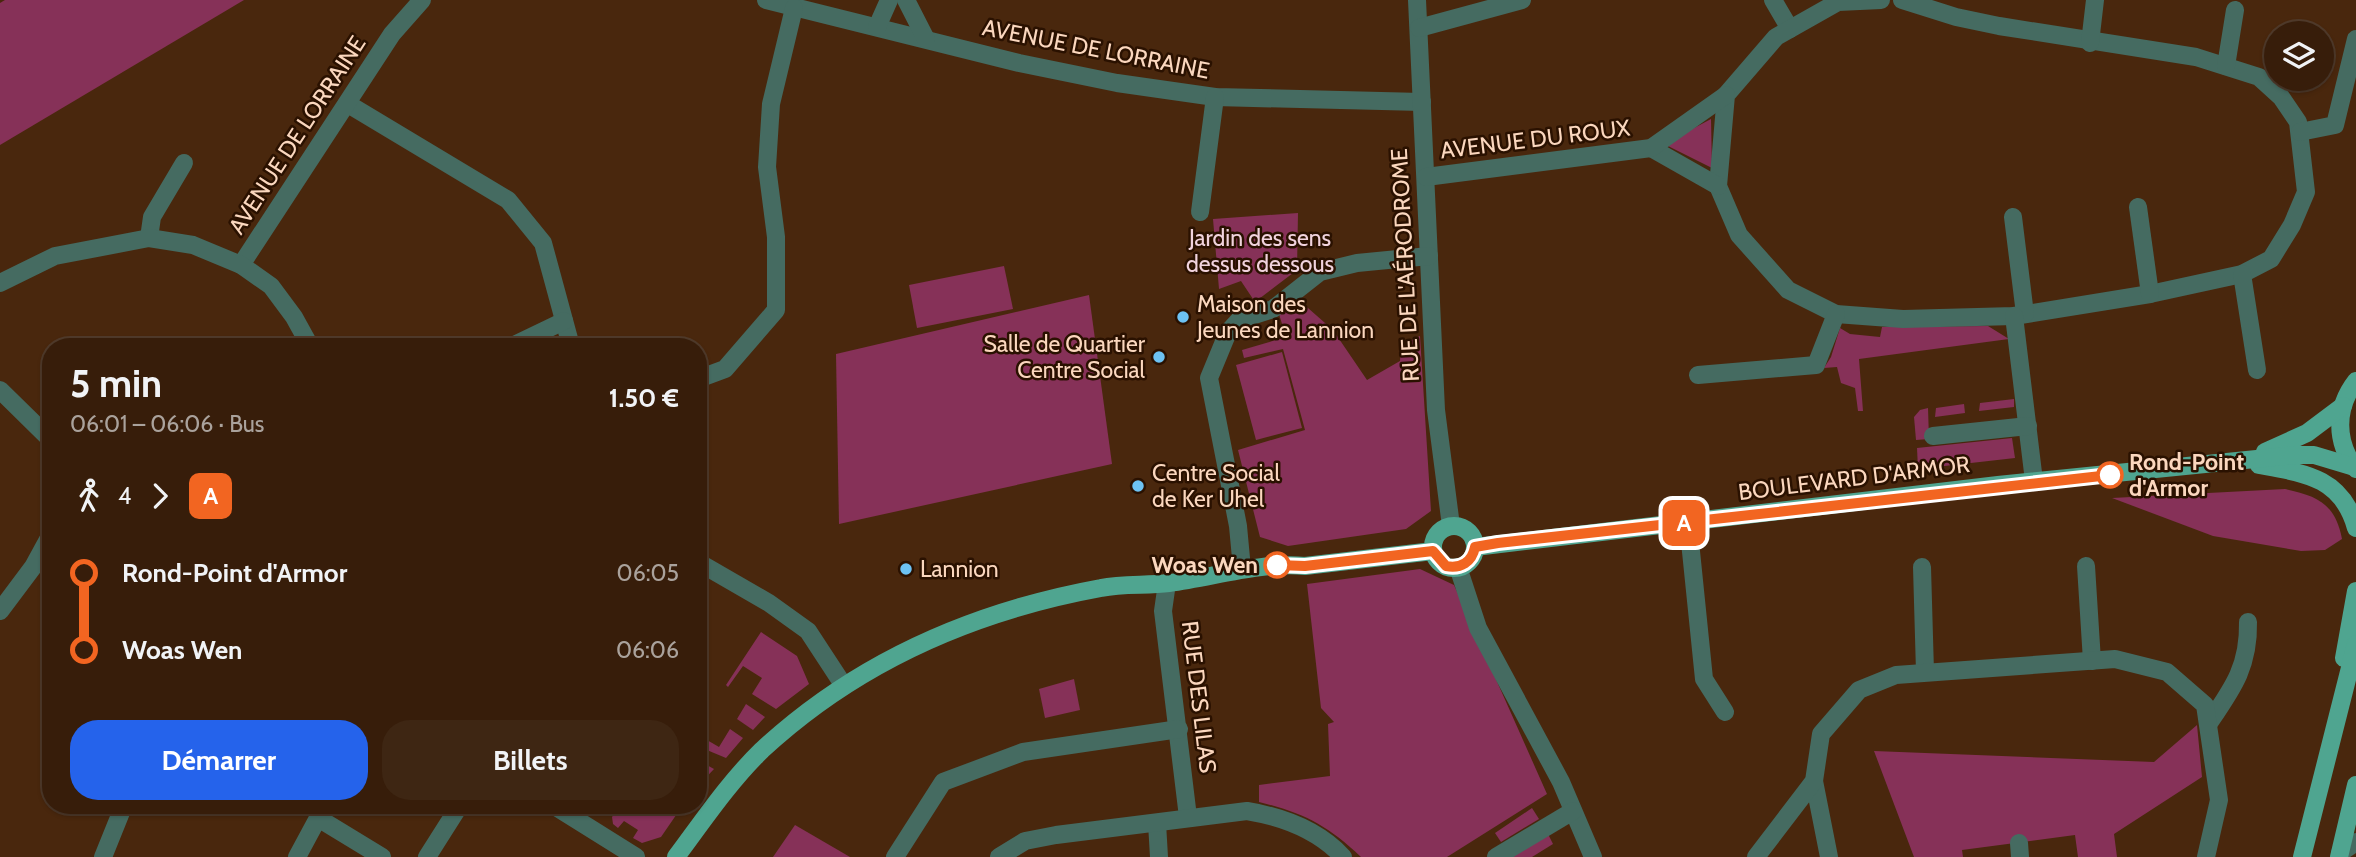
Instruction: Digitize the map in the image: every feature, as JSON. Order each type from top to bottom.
[{"type":"main road","points":[[2355,468],[2341,438],[2343,406],[2356,382]]},
{"type":"main road","name":"BOULEVARD D'ARMOR","points":[[2239,462],[2307,433],[2343,406]]},
{"type":"main road","name":"BOULEVARD D'ARMOR","points":[[1475,547],[2034,481],[2314,455],[2355,468]]},
{"type":"main road","points":[[2239,462],[2310,474],[2323,481],[2350,511],[2356,528]]},
{"type":"main road","points":[[1451,526],[1470,534],[1475,547],[1470,560],[1458,567],[1446,566],[1433,551],[1439,532],[1451,526]]},
{"type":"main road","points":[[676,857],[723,794],[763,750],[844,686],[907,649],[997,614],[1104,587],[1167,583],[1285,564],[1305,566],[1433,551]]},
{"type":"main road","points":[[2326,758],[2356,591]]},
{"type":"main road","points":[[2302,857],[2356,644]]},
{"type":"main road","points":[[2340,855],[2356,787]]},
{"type":"street","name":"AVENUE DE LORRAINE","points":[[241,265],[392,34],[422,0]]},
{"type":"street","name":"AVENUE DE LORRAINE","points":[[766,0],[1117,83],[1215,97],[1422,102]]},
{"type":"street","points":[[877,27],[889,0]]},
{"type":"street","points":[[906,0],[926,39]]},
{"type":"street","name":"RUE DE L'AÉRODROME","points":[[1417,0],[1436,410],[1451,526]]},
{"type":"street","points":[[1419,28],[1522,0]]},
{"type":"street","points":[[1773,0],[1790,29]]},
{"type":"street","name":"AVENUE DU ROUX","points":[[1426,177],[1651,148],[1726,95],[1776,37],[1838,2],[1881,0]]},
{"type":"street","points":[[1726,95],[1718,186],[1739,235],[1788,290],[1836,314],[1903,319],[2019,315],[2150,294],[2242,274],[2271,259],[2292,225],[2306,192],[2298,122],[2281,97],[2259,77],[2196,57],[2090,43],[1956,18],[1902,0]]},
{"type":"street","points":[[2090,43],[2095,0]]},
{"type":"street","points":[[707,376],[725,369],[776,310],[776,237],[767,167],[771,104],[794,8]]},
{"type":"street","points":[[2226,66],[2235,10]]},
{"type":"street","points":[[2300,132],[2335,125],[2356,39]]},
{"type":"street","points":[[1200,212],[1215,97]]},
{"type":"street","points":[[348,104],[508,200],[543,243],[569,338]]},
{"type":"street","name":"AVENUE DU ROUX","points":[[1651,148],[1718,186]]},
{"type":"street","points":[[149,237],[152,217],[184,163]]},
{"type":"street","points":[[2138,207],[2150,294]]},
{"type":"street","points":[[2013,217],[2034,481]]},
{"type":"street","points":[[0,283],[55,256],[149,237],[193,245],[241,265],[271,286],[306,338]]},
{"type":"street","points":[[1242,569],[1238,526],[1209,378],[1228,332],[1239,320],[1273,309],[1320,272],[1357,263],[1429,256]]},
{"type":"street","points":[[2242,274],[2257,370]]},
{"type":"street","points":[[1698,375],[1816,365],[1836,314]]},
{"type":"street","points":[[529,338],[564,321]]},
{"type":"street","points":[[0,390],[42,431]]},
{"type":"street","points":[[1933,436],[2028,426]]},
{"type":"street","points":[[1688,522],[1704,679],[1725,712]]},
{"type":"street","points":[[1,608],[42,550]]},
{"type":"street","points":[[2086,566],[2092,661]]},
{"type":"street","points":[[707,567],[769,603],[808,631],[844,686]]},
{"type":"street","points":[[1458,567],[1478,628],[1561,782],[1593,857]]},
{"type":"street","points":[[1922,567],[1925,672]]},
{"type":"street","name":"RUE DES LILAS","points":[[1167,583],[1163,611],[1188,817]]},
{"type":"street","points":[[2209,723],[2242,671],[2248,640],[2248,622]]},
{"type":"street","points":[[1829,857],[1814,781],[1821,734],[1858,690],[1878,680],[1925,672],[2115,659],[2168,672],[2205,705],[2219,800],[2206,857]]},
{"type":"street","points":[[895,857],[943,782],[1023,752],[1179,729]]},
{"type":"street","points":[[1756,857],[1814,781]]},
{"type":"street","points":[[999,857],[1025,841],[1247,811],[1277,816],[1305,828],[1343,857]]},
{"type":"street","points":[[1496,857],[1573,811]]},
{"type":"street","points":[[103,857],[120,814]]},
{"type":"street","points":[[427,857],[454,814]]},
{"type":"street","points":[[567,814],[636,857]]},
{"type":"street","points":[[297,857],[318,818],[382,857]]},
{"type":"street","points":[[1157,823],[1159,857]]},
{"type":"street","points":[[2340,855],[2356,842]]},
{"type":"green space","points":[[5,0],[244,0],[0,145],[0,3]]},
{"type":"green space","points":[[1711,119],[1712,168],[1664,144]]},
{"type":"green space","name":"Jardin des sens dessus dessous","points":[[1298,213],[1297,270],[1255,302],[1241,281],[1219,289],[1213,219]]},
{"type":"green space","points":[[1004,266],[1013,309],[917,328],[909,285]]},
{"type":"green space","points":[[1089,295],[1112,464],[839,524],[836,354]]},
{"type":"green space","points":[[1300,301],[1333,330],[1367,380],[1400,361],[1401,345],[1420,336],[1431,511],[1406,529],[1288,546],[1260,537],[1238,450],[1305,430],[1283,349],[1244,358],[1242,350],[1286,337],[1279,314]]},
{"type":"green space","points":[[1988,326],[2009,339],[1859,359],[1863,411],[1858,411],[1855,388],[1841,383],[1837,367],[1824,368],[1831,357],[1840,328],[1850,334],[1880,337],[1882,327]]},
{"type":"green space","points":[[1282,352],[1302,428],[1256,440],[1236,365]]},
{"type":"green space","points":[[2014,399],[2014,407],[1979,411],[1980,403]]},
{"type":"green space","points":[[1964,404],[1965,413],[1935,417],[1936,408]]},
{"type":"green space","points":[[1928,408],[1929,439],[1916,440],[1914,417],[1920,410]]},
{"type":"green space","points":[[2012,438],[2015,458],[1918,469],[1917,448]]},
{"type":"green space","points":[[2285,489],[2323,503],[2335,517],[2342,539],[2325,550],[2301,551],[2213,536],[2112,498]]},
{"type":"green space","points":[[1420,569],[1454,585],[1547,794],[1447,857],[1361,857],[1326,828],[1302,816],[1259,802],[1259,785],[1330,776],[1328,724],[1334,722],[1321,708],[1307,584]]},
{"type":"green space","points":[[761,632],[797,656],[809,684],[776,709],[752,694],[762,678],[743,666],[728,687],[726,685]]},
{"type":"green space","points":[[1074,679],[1080,710],[1045,718],[1039,689]]},
{"type":"green space","points":[[746,704],[765,717],[753,730],[737,719]]},
{"type":"green space","points":[[2197,725],[2202,777],[2114,834],[2117,857],[2078,857],[2075,835],[1962,850],[1963,857],[1914,857],[1874,751],[2154,762]]},
{"type":"green space","points":[[730,729],[743,738],[726,758],[707,750],[707,740],[719,747]]},
{"type":"green space","points":[[707,765],[714,769],[707,776]]},
{"type":"green space","points":[[1532,808],[1539,819],[1501,842],[1495,833]]},
{"type":"green space","points":[[614,814],[677,814],[661,837],[642,843],[633,838],[638,830],[624,821],[618,828],[613,824]]},
{"type":"green space","points":[[795,825],[850,857],[773,857]]},
{"type":"green space","points":[[1547,832],[1553,844],[1532,857],[1508,857]]},
{"type":"bus line","name":"A","points":[[1277,565],[1305,566],[1433,551],[1446,566],[1458,567],[1470,560],[1475,547],[1498,543],[1998,485],[2110,475]]},
{"type":"place","name":"Maison des Jeunes de Lannion","points":[[1183,317]]},
{"type":"place","name":"Salle de Quartier Centre Social","points":[[1159,357]]},
{"type":"place","name":"Rond-Point d'Armor","points":[[2110,475]]},
{"type":"place","name":"Centre Social de Ker Uhel","points":[[1138,486]]},
{"type":"place","name":"Woas Wen","points":[[1277,565]]},
{"type":"place","name":"Lannion","points":[[906,569]]}]
